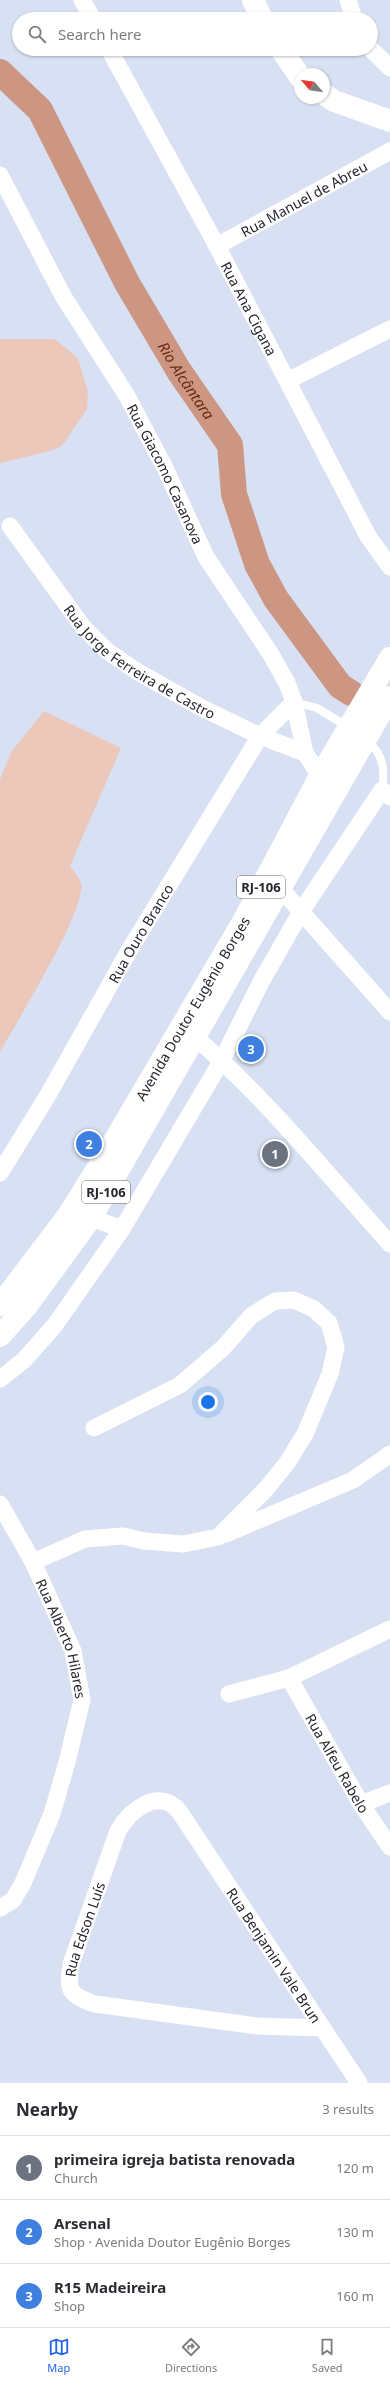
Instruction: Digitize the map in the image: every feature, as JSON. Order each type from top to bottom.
[{"type":"main road","points":[[253,0],[259,12]]},
{"type":"main road","points":[[286,56],[294,68]]},
{"type":"main road","points":[[330,98],[390,121]]},
{"type":"main road","name":"Avenida Doutor Eugênio Borges","points":[[0,1336],[26,1307],[91,1218],[281,889],[390,658]]},
{"type":"main road","name":"Avenida Doutor Eugênio Borges","points":[[0,1305],[67,1217],[110,1148],[245,918],[320,776],[345,752],[390,696]]},
{"type":"street","points":[[82,0],[88,12]]},
{"type":"street","points":[[348,0],[352,12]]},
{"type":"street","name":"Rua Ana Cigana","points":[[113,56],[217,246],[368,536],[390,567]]},
{"type":"street","points":[[378,56],[390,68]]},
{"type":"street","name":"Rua Manuel de Abreu","points":[[217,246],[390,151]]},
{"type":"street","name":"Rua Giacomo Casanova","points":[[0,175],[63,296],[127,396],[165,468],[206,557],[270,653],[287,683],[294,702],[305,753],[320,776]]},
{"type":"street","points":[[288,380],[390,329]]},
{"type":"street","name":"Rua Jorge Ferreira de Castro","points":[[10,526],[83,627],[107,651],[138,672],[200,707],[260,736],[305,753]]},
{"type":"street","name":"Rua Ouro Branco","points":[[0,1173],[48,1095],[130,949],[260,736],[294,702]]},
{"type":"street","points":[[0,1379],[24,1360],[56,1325],[122,1229],[222,1060],[261,982],[302,910],[386,794]]},
{"type":"street","points":[[281,889],[302,910],[390,1012]]},
{"type":"street","points":[[195,1037],[222,1060],[320,1165],[390,1244]]},
{"type":"street","points":[[91,1218],[122,1229]]},
{"type":"street","points":[[94,1428],[180,1384],[223,1348],[251,1316],[275,1301],[294,1300],[314,1309],[329,1324],[336,1347],[330,1374],[316,1410],[287,1463],[266,1489],[218,1537]]},
{"type":"street","points":[[33,1562],[85,1539],[123,1536],[144,1541],[183,1544],[218,1537],[353,1480],[390,1454]]},
{"type":"street","name":"Rua Alberto Hilares","points":[[0,1504],[33,1562],[73,1651],[82,1700],[67,1762],[52,1814],[13,1900],[0,1908]]},
{"type":"street","points":[[229,1694],[289,1678],[390,1629]]},
{"type":"street","name":"Rua Alfeu Rabelo","points":[[289,1678],[361,1804],[390,1847]]},
{"type":"street","points":[[361,1804],[390,1793]]},
{"type":"street","name":"Rua Edson Luís","points":[[190,1828],[173,1803],[166,1800],[150,1802],[134,1811],[124,1821],[118,1831],[71,1964],[68,1984],[72,1992],[78,1998],[95,2004],[257,2026],[323,2028]]},
{"type":"street","name":"Rua Benjamin Vale Brun","points":[[190,1828],[358,2083]]},
{"type":"lane","points":[[294,702],[317,708],[371,744],[381,758],[385,772],[386,794]]},
{"type":"shaded area","points":[[0,339],[55,339],[78,358],[88,392],[87,409],[62,446],[47,452],[0,463]]},
{"type":"shaded area","points":[[44,711],[121,748],[70,866],[81,884],[80,898],[73,918],[34,993],[0,1052],[0,779],[12,751]]},
{"type":"waterway","name":"Rio Alcântara","points":[[0,72],[40,110],[127,283],[179,371],[230,445],[234,494],[257,564],[276,599],[340,686],[351,693]]},
{"type":"place","name":"R15 Madeireira","points":[[251,1049]]},
{"type":"place","name":"Arsenal","points":[[89,1144]]},
{"type":"place","name":"primeira igreja batista renovada","points":[[275,1154]]}]
